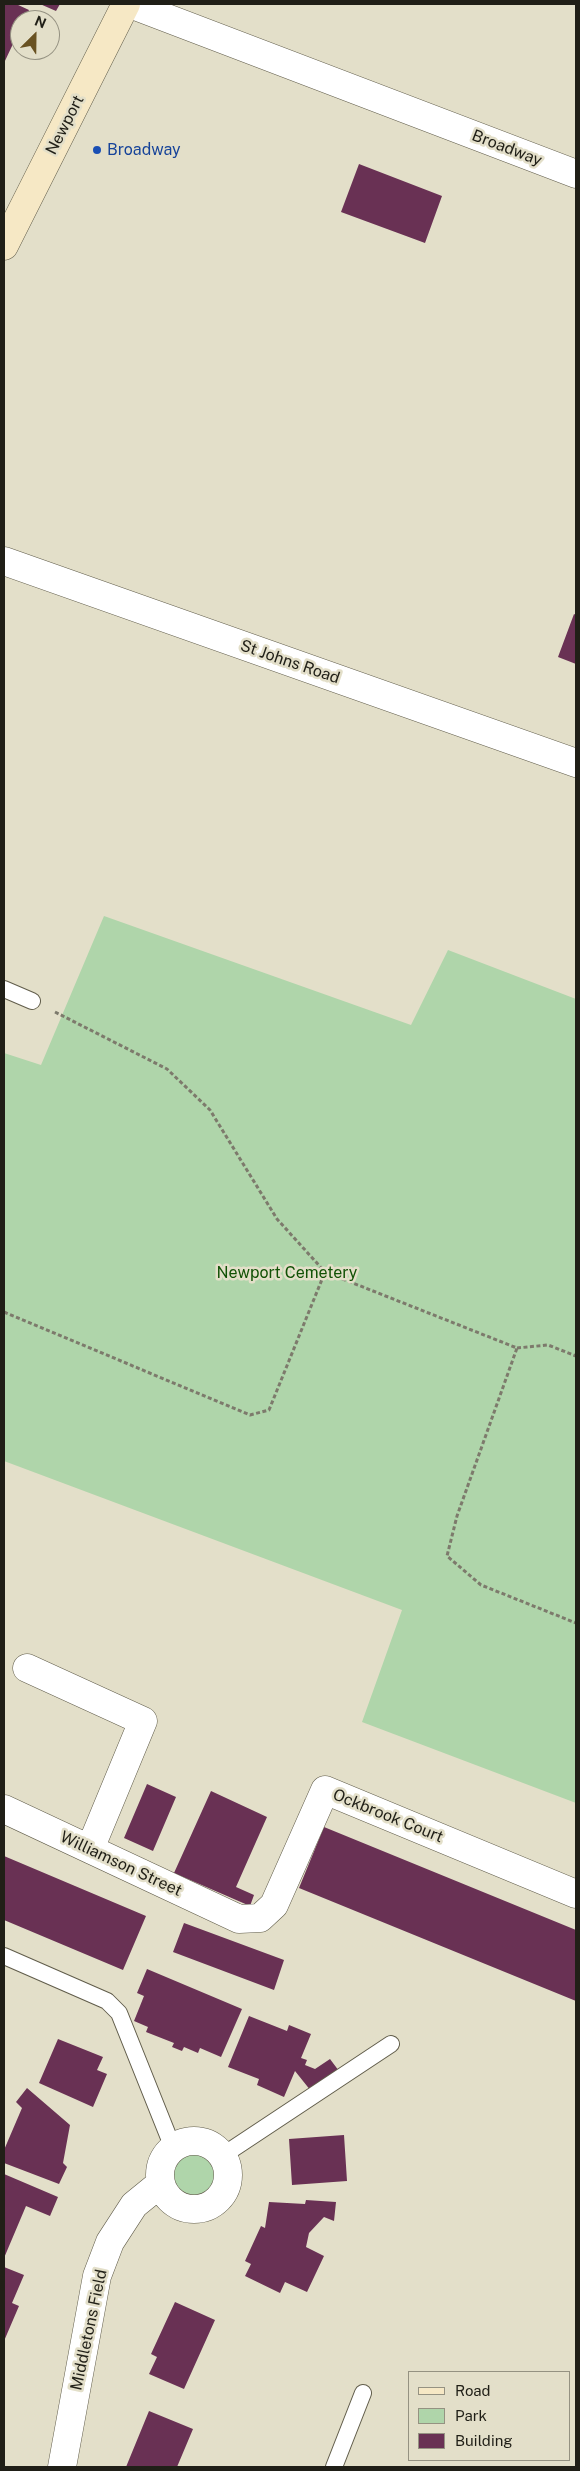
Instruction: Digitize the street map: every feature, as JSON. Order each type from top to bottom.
[{"type":"street","name":"Newport","points":[[4,246],[126,4]]},
{"type":"street","name":"Broadway","points":[[130,4],[576,174]]},
{"type":"street","name":"St Johns Road","points":[[4,561],[576,763]]},
{"type":"street","points":[[27,1668],[143,1721],[90,1849]]},
{"type":"street","name":"Ockbrook Court","points":[[239,1919],[260,1918],[274,1905],[325,1790],[576,1894]]},
{"type":"street","name":"Williamson Street","points":[[4,1809],[239,1919]]},
{"type":"street","points":[[183,2143],[205,2143],[222,2156],[227,2172],[226,2187],[220,2197],[202,2208],[191,2209],[172,2201],[161,2183],[162,2164],[174,2148],[183,2143]]},
{"type":"street","name":"Middletons Field","points":[[62,2467],[97,2276],[110,2242],[134,2204],[161,2183]]},
{"type":"lane","points":[[4,989],[32,1001]]},
{"type":"lane","points":[[4,1956],[107,2001],[119,2013],[174,2148]]},
{"type":"lane","points":[[222,2156],[391,2044]]},
{"type":"lane","points":[[334,2467],[364,2393]]},
{"type":"path","points":[[32,1001],[167,1069],[210,1110],[277,1219],[325,1272],[517,1348],[548,1346],[576,1356]]},
{"type":"path","points":[[4,1312],[250,1415],[270,1410],[325,1272]]},
{"type":"path","points":[[517,1348],[457,1516],[447,1556],[481,1585],[576,1623]]},
{"type":"green space","name":"Newport Cemetery","points":[[104,916],[411,1025],[448,950],[576,999],[576,1803],[362,1722],[402,1610],[4,1461],[4,1053],[41,1065]]},
{"type":"green space","points":[[194,2151],[203,2153],[211,2158],[216,2166],[218,2175],[216,2184],[211,2192],[203,2197],[194,2199],[185,2197],[177,2192],[172,2184],[170,2175],[172,2166],[177,2158],[185,2153]]},
{"type":"building","points":[[4,4],[16,4],[29,10],[10,10],[10,50],[4,63]]},
{"type":"building","points":[[40,4],[60,4],[57,10]]},
{"type":"building","points":[[359,164],[442,196],[425,243],[341,212]]},
{"type":"building","points":[[574,614],[576,615],[576,664],[558,657]]},
{"type":"building","points":[[147,1784],[176,1797],[153,1851],[124,1838]]},
{"type":"building","points":[[211,1791],[267,1817],[236,1887],[254,1895],[250,1906],[174,1873]]},
{"type":"building","points":[[324,1827],[576,1930],[576,2001],[299,1888]]},
{"type":"building","points":[[4,1856],[146,1916],[123,1970],[4,1920]]},
{"type":"building","points":[[184,1923],[284,1960],[274,1990],[173,1952]]},
{"type":"building","points":[[147,1969],[242,2009],[221,2057],[200,2048],[198,2053],[184,2047],[182,2051],[172,2047],[174,2043],[146,2032],[148,2027],[134,2021],[144,1996],[137,1993]]},
{"type":"building","points":[[249,2016],[287,2031],[289,2025],[311,2034],[301,2058],[307,2060],[305,2065],[315,2069],[330,2059],[339,2071],[311,2091],[295,2071],[284,2097],[257,2085],[259,2079],[228,2067]]},
{"type":"building","points":[[58,2039],[103,2057],[97,2070],[107,2074],[93,2107],[39,2083]]},
{"type":"building","points":[[27,2088],[70,2125],[63,2163],[67,2167],[59,2184],[4,2163],[4,2150],[22,2108],[16,2102]]},
{"type":"building","points":[[344,2135],[347,2181],[292,2185],[289,2139]]},
{"type":"building","points":[[4,2174],[58,2197],[50,2216],[26,2206],[4,2258]]},
{"type":"building","points":[[306,2200],[336,2202],[334,2221],[324,2217],[309,2233],[306,2247],[324,2256],[307,2292],[285,2282],[280,2293],[245,2276],[251,2264],[245,2261],[261,2226],[265,2228],[269,2202],[305,2204]]},
{"type":"building","points":[[4,2267],[24,2275],[12,2303],[19,2306],[4,2341]]},
{"type":"building","points":[[175,2302],[215,2320],[184,2389],[149,2374],[157,2357],[151,2354]]},
{"type":"building","points":[[149,2411],[193,2429],[177,2467],[126,2467]]},
{"type":"place","name":"Broadway","points":[[97,150]]}]
